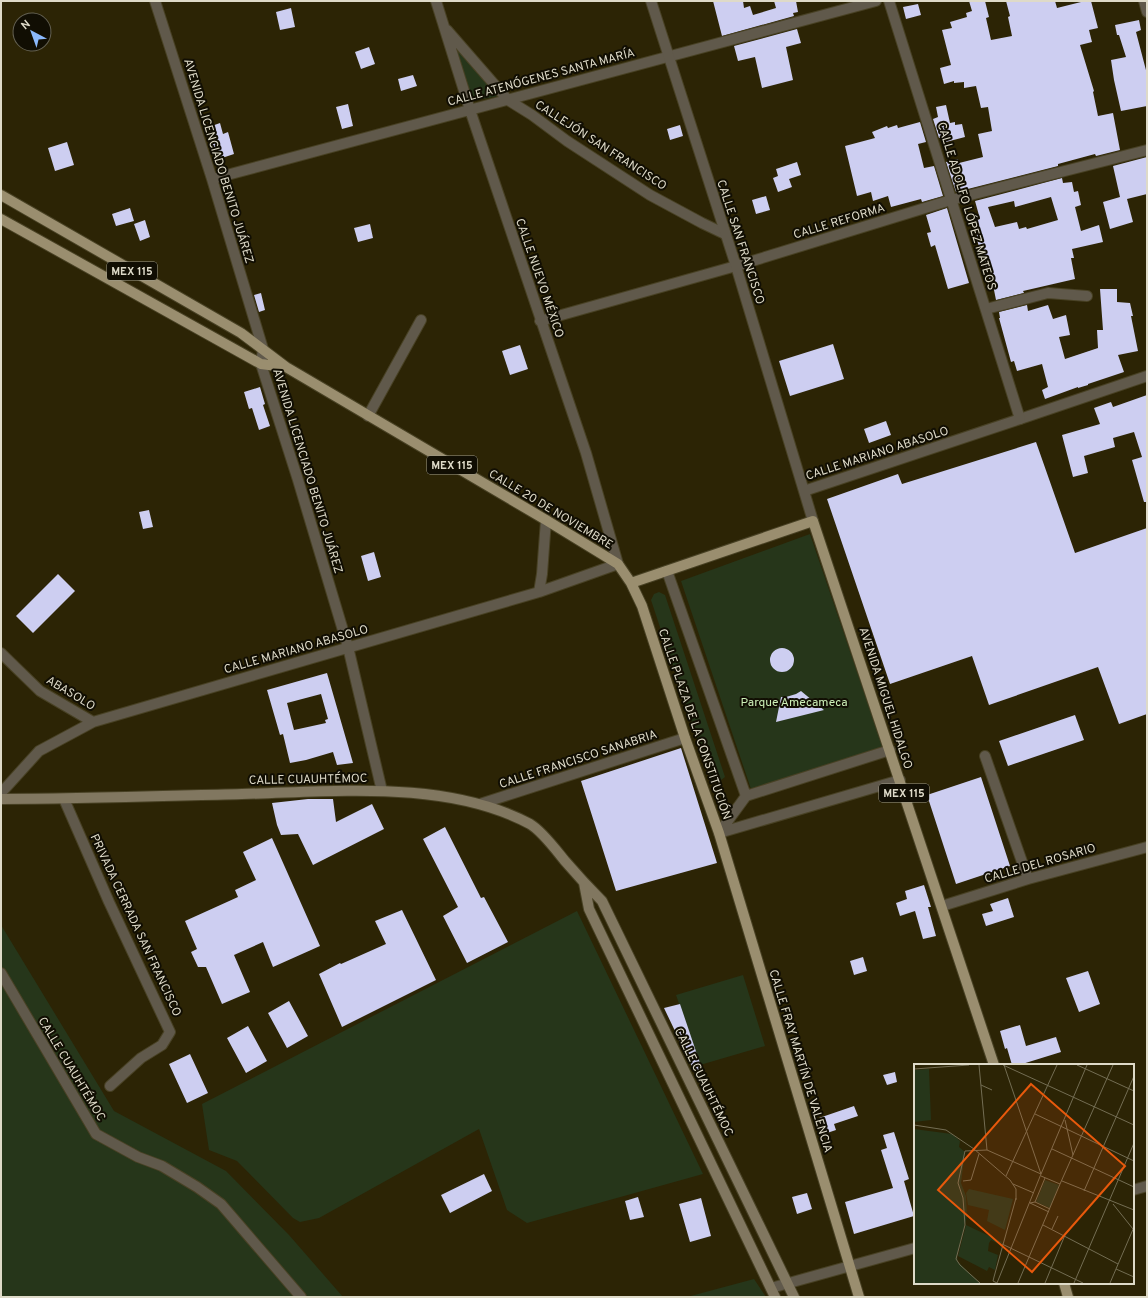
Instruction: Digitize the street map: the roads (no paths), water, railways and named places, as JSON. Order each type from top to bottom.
[{"type":"main road","name":"CALLE 20 DE NOVIEMBRE","points":[[1,195],[240,333],[286,367],[618,564],[631,583]]},
{"type":"main road","name":"CALLE 20 DE NOVIEMBRE","points":[[1,220],[261,364],[286,367]]},
{"type":"main road","points":[[631,583],[813,521]]},
{"type":"main road","name":"AVENIDA MIGUEL HIDALGO","points":[[813,521],[994,1064]]},
{"type":"main road","name":"CALLE PLAZA DE LA CONSTITUCIÓN","points":[[631,583],[642,606],[685,738],[719,833]]},
{"type":"main road","name":"CALLE CUAUHTÉMOC","points":[[1,799],[64,799],[382,791],[438,796],[480,804],[531,825],[548,840],[584,883],[602,901],[794,1297]]},
{"type":"main road","name":"CALLE FRAY MARTÍN DE VALENCIA","points":[[719,833],[859,1297]]},
{"type":"main road","points":[[584,883],[588,909],[773,1293]]},
{"type":"main road","points":[[647,1031],[662,1023]]},
{"type":"main road","points":[[710,1162],[724,1154]]},
{"type":"main road","points":[[1064,1284],[1068,1297]]},
{"type":"street","name":"AVENIDA LICENCIADO BENITO JUÁREZ","points":[[155,1],[212,179],[263,349],[261,364],[298,480],[348,647],[382,791]]},
{"type":"street","name":"CALLE NUEVO MÉXICO","points":[[436,1],[470,110],[540,321],[586,453],[618,564]]},
{"type":"street","name":"CALLE SAN FRANCISCO","points":[[652,1],[736,266],[804,491]]},
{"type":"street","name":"CALLE ATENÓGENES SANTA MARÍA","points":[[212,179],[876,1]]},
{"type":"street","name":"CALLE ADOLFO LÓPEZ MATEOS","points":[[889,1],[1020,419]]},
{"type":"street","points":[[1144,1],[1147,12]]},
{"type":"street","name":"CALLEJÓN SAN FRANCISCO","points":[[444,26],[508,100],[532,115],[567,141],[650,195],[725,234]]},
{"type":"street","name":"CALLE REFORMA","points":[[540,321],[736,266],[951,200],[1147,150]]},
{"type":"street","points":[[986,309],[1048,293],[1087,296]]},
{"type":"street","points":[[368,416],[421,320]]},
{"type":"street","name":"CALLE MARIANO ABASOLO","points":[[813,521],[804,491],[1147,376]]},
{"type":"street","points":[[539,592],[542,574],[546,520]]},
{"type":"street","name":"CALLE MARIANO ABASOLO","points":[[1,793],[39,751],[93,722],[539,592],[618,564]]},
{"type":"street","points":[[667,571],[746,796]]},
{"type":"street","name":"ABASOLO","points":[[1,653],[40,691],[93,722]]},
{"type":"street","name":"CALLE FRANCISCO SANABRIA","points":[[480,804],[685,738]]},
{"type":"street","points":[[719,833],[746,796],[890,750]]},
{"type":"street","points":[[985,756],[1028,879]]},
{"type":"street","name":"CALLE PLAZA DE LA CONSTITUCIÓN","points":[[719,833],[900,780]]},
{"type":"street","name":"PRIVADA CERRADA SAN FRANCISCO","points":[[64,799],[109,902],[170,1032],[162,1045],[141,1058],[110,1086]]},
{"type":"street","name":"CALLE DEL ROSARIO","points":[[942,906],[1028,879],[1147,847]]},
{"type":"street","name":"CALLE CUAUHTÉMOC","points":[[1,973],[96,1134],[138,1157],[162,1166],[197,1187],[221,1204],[301,1297]]},
{"type":"street","points":[[1134,1190],[1147,1186]]},
{"type":"street","points":[[773,1293],[787,1283],[914,1248]]},
{"type":"park label","name":"Parque Amecameca","points":[[794,702]]}]
